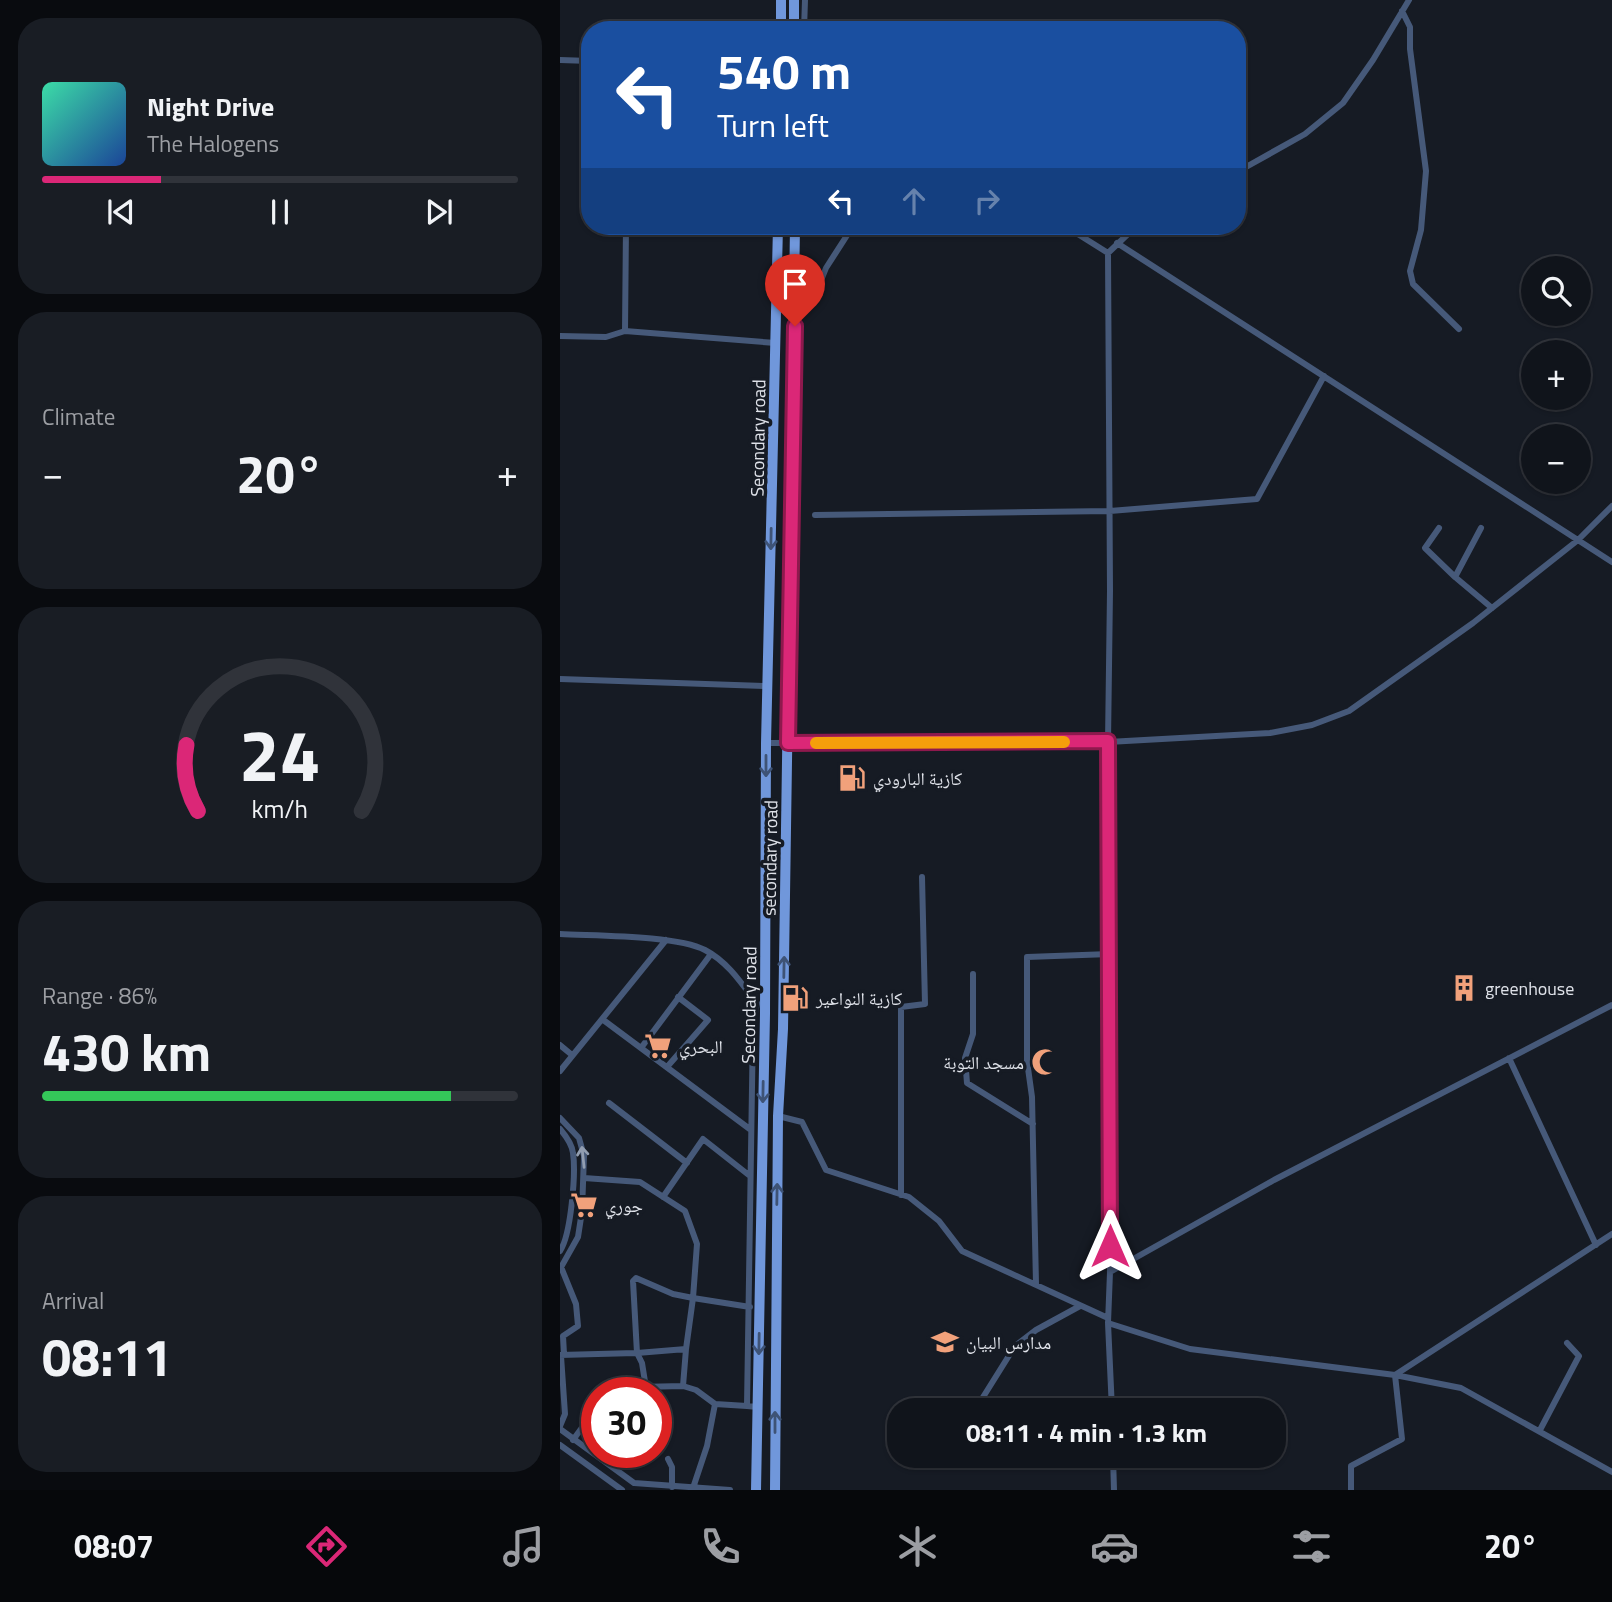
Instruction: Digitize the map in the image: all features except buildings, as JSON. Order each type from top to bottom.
[{"type":"main road","points":[[781,0],[781,21]]},
{"type":"main road","points":[[794,0],[794,21]]},
{"type":"main road","name":"Secondary road","points":[[756,1490],[752,1407],[765,1014],[766,743],[778,235]]},
{"type":"main road","name":"secondary road","points":[[775,1490],[778,1116],[783,1029],[795,235]]},
{"type":"street","points":[[804,21],[805,0]]},
{"type":"street","points":[[1246,167],[1304,134],[1343,103],[1409,0]]},
{"type":"street","points":[[1402,11],[1410,27],[1409,49],[1426,171],[1423,217],[1410,276],[1413,284],[1459,330]]},
{"type":"street","points":[[560,60],[581,61]]},
{"type":"street","points":[[625,331],[626,235]]},
{"type":"street","points":[[795,298],[818,288],[826,268],[847,235]]},
{"type":"street","points":[[1079,235],[1108,253]]},
{"type":"street","points":[[1111,1398],[1108,1320],[1108,253],[1129,235]]},
{"type":"street","points":[[1117,243],[1612,562]]},
{"type":"street","points":[[560,335],[606,337],[625,331],[776,343]]},
{"type":"street","points":[[815,515],[1110,511],[1257,499],[1324,376]]},
{"type":"street","points":[[766,743],[1108,741],[1270,733],[1312,725],[1349,711],[1492,608],[1578,540],[1612,506]]},
{"type":"street","points":[[1439,528],[1425,548],[1492,608]]},
{"type":"street","points":[[1455,577],[1481,528]]},
{"type":"street","points":[[560,679],[767,686]]},
{"type":"street","points":[[901,1195],[901,1007],[925,1004],[922,877]]},
{"type":"street","points":[[560,934],[666,940],[704,949],[726,964],[765,1014]]},
{"type":"street","points":[[560,1071],[666,940]]},
{"type":"street","points":[[641,1048],[710,954]]},
{"type":"street","points":[[1036,1284],[1032,1097],[1027,1062],[1027,957],[1110,954]]},
{"type":"street","points":[[974,974],[973,1034],[965,1058],[967,1083],[1033,1124]]},
{"type":"street","points":[[667,1067],[708,1020],[678,997]]},
{"type":"street","points":[[644,1377],[637,1353],[633,1281],[636,1278],[673,1294],[754,1307],[750,1176],[753,1024],[757,1003]]},
{"type":"street","points":[[1110,1272],[1274,1180],[1612,1005]]},
{"type":"street","points":[[602,1018],[751,1130]]},
{"type":"street","points":[[560,1045],[572,1055]]},
{"type":"street","points":[[1509,1058],[1596,1245]]},
{"type":"street","points":[[609,1103],[687,1163]]},
{"type":"street","points":[[778,1116],[802,1122],[826,1170],[909,1197],[939,1221],[962,1251],[1108,1320],[1190,1349],[1395,1376],[1461,1388],[1612,1472]]},
{"type":"street","points":[[560,1118],[579,1138],[584,1156],[578,1237],[561,1268],[576,1304],[578,1325],[563,1336],[561,1356],[565,1414],[560,1427],[581,1446]]},
{"type":"street","points":[[560,1129],[569,1140],[573,1153],[568,1230],[560,1251]]},
{"type":"street","points":[[663,1197],[704,1139],[750,1176]]},
{"type":"street","points":[[584,1178],[640,1182],[685,1211],[697,1244],[683,1386]]},
{"type":"street","points":[[1395,1376],[1612,1234]]},
{"type":"street","points":[[982,1398],[1015,1346],[1036,1330],[1080,1306]]},
{"type":"street","points":[[1540,1430],[1579,1356],[1567,1343]]},
{"type":"street","points":[[562,1354],[686,1349]]},
{"type":"street","points":[[1351,1490],[1350,1466],[1402,1439],[1395,1376]]},
{"type":"street","points":[[672,1387],[683,1386],[696,1390],[715,1404],[752,1407]]},
{"type":"street","points":[[693,1488],[707,1446],[715,1404]]},
{"type":"street","points":[[581,1427],[561,1447],[622,1490]]},
{"type":"street","points":[[672,1467],[677,1488]]},
{"type":"street","points":[[612,1468],[634,1483],[730,1490]]},
{"type":"street","points":[[1113,1468],[1114,1490]]},
{"type":"slow traffic","points":[[816,743],[1064,742]]},
{"type":"place","name":"كازية البارودي","points":[[852,778]]},
{"type":"place","name":"greenhouse","points":[[1464,988]]},
{"type":"place","name":"كازية النواعير","points":[[795,998]]},
{"type":"place","name":"البحري","points":[[658,1046]]},
{"type":"place","name":"مسجد التوبة","points":[[1045,1062]]},
{"type":"place","name":"جوري","points":[[584,1205]]},
{"type":"place","name":"مدارس البيان","points":[[945,1342]]},
{"type":"route","points":[[795,326],[788,743],[1108,741],[1110,1246]]}]
